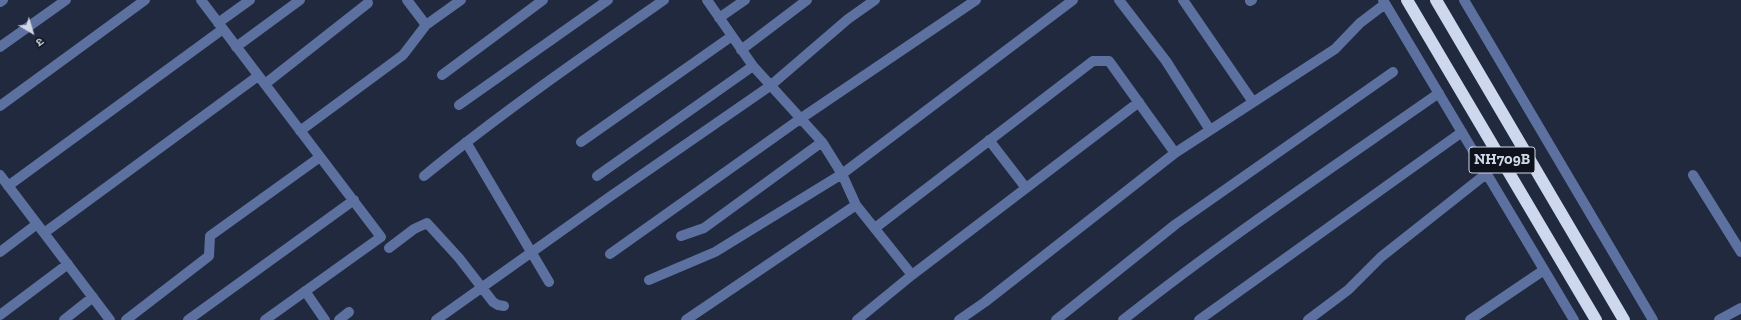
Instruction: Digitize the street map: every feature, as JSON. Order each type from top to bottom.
[{"type":"highway","name":"NH709B","points":[[1407,0],[1596,320]]},
{"type":"highway","name":"NH709B","points":[[1436,0],[1624,320]]},
{"type":"street","points":[[0,47],[66,0]]},
{"type":"street","points":[[0,106],[145,0]]},
{"type":"street","points":[[201,0],[381,237],[265,320]]},
{"type":"street","points":[[8,186],[221,26],[250,0]]},
{"type":"street","points":[[236,47],[300,0]]},
{"type":"street","points":[[407,0],[426,25]]},
{"type":"street","points":[[300,131],[403,55],[426,25],[461,0]]},
{"type":"street","points":[[442,75],[543,0]]},
{"type":"street","points":[[459,105],[608,0]]},
{"type":"street","points":[[424,176],[466,142],[550,80],[664,0]]},
{"type":"street","points":[[707,0],[753,66],[822,142],[842,174],[856,205],[912,274]]},
{"type":"street","points":[[719,18],[745,0]]},
{"type":"street","points":[[741,50],[807,0]]},
{"type":"street","points":[[436,320],[770,86],[848,19],[875,0]]},
{"type":"street","points":[[610,254],[800,118],[976,0]]},
{"type":"street","points":[[649,280],[715,252],[842,174],[1072,0]]},
{"type":"street","points":[[1118,0],[1166,61],[1210,130]]},
{"type":"street","points":[[1183,0],[1253,102]]},
{"type":"street","points":[[1464,0],[1653,320]]},
{"type":"street","points":[[959,320],[991,298],[1175,153],[1334,49],[1360,23],[1376,13],[1384,2],[1574,320]]},
{"type":"street","points":[[265,84],[368,3]]},
{"type":"street","points":[[580,142],[732,36]]},
{"type":"street","points":[[875,228],[1093,61],[1109,61],[1175,153]]},
{"type":"street","points":[[597,176],[753,66]]},
{"type":"street","points":[[1056,320],[1176,224],[1393,72]]},
{"type":"street","points":[[44,233],[258,76]]},
{"type":"street","points":[[1123,320],[1183,272],[1305,185],[1439,93]]},
{"type":"street","points":[[857,320],[912,274],[1139,102]]},
{"type":"street","points":[[1199,320],[1462,132]]},
{"type":"street","points":[[989,140],[1026,188]]},
{"type":"street","points":[[466,142],[550,282]]},
{"type":"street","points":[[681,236],[704,228],[822,142]]},
{"type":"street","points":[[126,320],[209,256],[210,236],[320,156]]},
{"type":"street","points":[[1308,320],[1348,290],[1381,257],[1486,174]]},
{"type":"street","points":[[0,175],[110,320]]},
{"type":"street","points":[[1693,175],[1741,252]]},
{"type":"street","points":[[188,320],[354,200]]},
{"type":"street","points":[[686,320],[856,205]]},
{"type":"street","points":[[389,248],[414,229],[427,223],[459,258],[493,302],[504,306]]},
{"type":"street","points":[[0,252],[37,224]]},
{"type":"street","points":[[0,315],[68,264]]},
{"type":"street","points":[[1470,320],[1544,270]]},
{"type":"street","points":[[306,291],[325,320]]},
{"type":"street","points":[[64,320],[93,297]]},
{"type":"street","points":[[1720,320],[1730,317],[1741,308]]},
{"type":"street","points":[[339,320],[349,312]]}]
